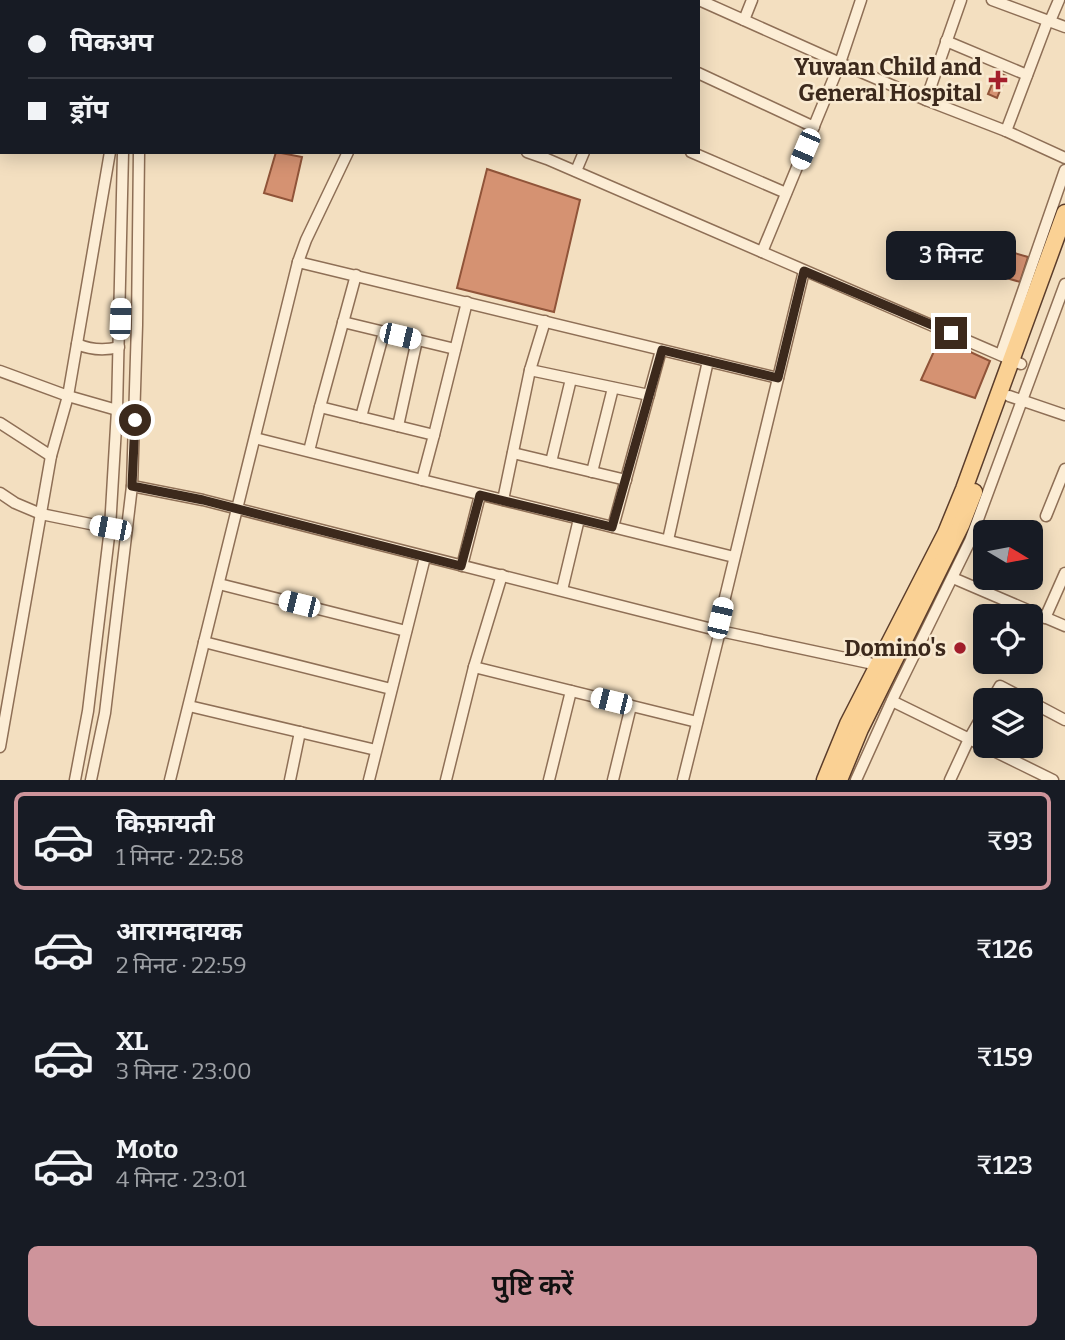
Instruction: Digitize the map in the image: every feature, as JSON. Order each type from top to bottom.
[{"type":"main road","points":[[825,780],[848,724],[946,533],[1065,213]]},
{"type":"main road","points":[[839,780],[860,729],[961,525],[1016,398],[1011,359],[1065,243]]},
{"type":"street","points":[[700,0],[1065,158]]},
{"type":"street","points":[[744,20],[752,0]]},
{"type":"street","points":[[762,252],[840,63],[861,0]]},
{"type":"street","points":[[926,100],[961,0]]},
{"type":"street","points":[[992,0],[1065,27]]},
{"type":"street","points":[[1006,131],[1059,0]]},
{"type":"street","points":[[946,41],[1027,75]]},
{"type":"street","points":[[700,74],[814,127]]},
{"type":"street","points":[[0,747],[51,456],[68,396],[110,154]]},
{"type":"street","points":[[75,780],[89,711],[110,528],[117,410],[123,154]]},
{"type":"street","points":[[91,780],[105,713],[132,486],[139,154]]},
{"type":"street","points":[[170,780],[298,261],[347,154]]},
{"type":"street","points":[[533,154],[1011,359],[1065,170]]},
{"type":"street","points":[[576,171],[583,154]]},
{"type":"street","points":[[696,154],[786,193]]},
{"type":"street","points":[[298,261],[778,378]]},
{"type":"street","points":[[683,780],[804,271]]},
{"type":"street","points":[[309,451],[356,275]]},
{"type":"street","points":[[856,780],[891,701],[971,541],[1016,398],[1062,300],[1065,284]]},
{"type":"street","points":[[422,480],[467,302]]},
{"type":"street","points":[[503,500],[530,370],[545,321]]},
{"type":"street","points":[[343,322],[455,349]]},
{"type":"street","points":[[361,417],[384,332]]},
{"type":"street","points":[[398,426],[417,340]]},
{"type":"street","points":[[77,344],[97,350],[119,347]]},
{"type":"street","points":[[612,527],[662,350]]},
{"type":"street","points":[[668,540],[708,361]]},
{"type":"street","points":[[530,370],[649,395]]},
{"type":"street","points":[[0,371],[68,396],[117,410]]},
{"type":"street","points":[[551,462],[571,379]]},
{"type":"street","points":[[592,472],[613,388]]},
{"type":"street","points":[[1016,398],[1065,415]]},
{"type":"street","points":[[320,407],[434,435]]},
{"type":"street","points":[[0,424],[51,456]]},
{"type":"street","points":[[255,438],[734,557]]},
{"type":"street","points":[[513,453],[626,480]]},
{"type":"street","points":[[1046,516],[1060,494],[1065,469]]},
{"type":"street","points":[[132,486],[203,500],[720,631],[878,665]]},
{"type":"street","points":[[0,493],[41,514],[110,528]]},
{"type":"street","points":[[461,566],[480,495]]},
{"type":"street","points":[[111,511],[129,513]]},
{"type":"street","points":[[562,590],[579,519]]},
{"type":"street","points":[[369,780],[425,557]]},
{"type":"street","points":[[1045,618],[1065,573]]},
{"type":"street","points":[[446,780],[474,667],[502,575]]},
{"type":"street","points":[[953,578],[1065,626]]},
{"type":"street","points":[[219,584],[406,631]]},
{"type":"street","points":[[204,642],[391,689]]},
{"type":"street","points":[[474,667],[697,722]]},
{"type":"street","points":[[549,780],[571,691]]},
{"type":"street","points":[[891,701],[1053,780]]},
{"type":"street","points":[[189,706],[376,750]]},
{"type":"street","points":[[612,780],[631,706]]},
{"type":"street","points":[[1043,708],[1065,720]]},
{"type":"street","points":[[290,780],[300,732]]},
{"type":"street","points":[[950,780],[973,732]]},
{"type":"building","points":[[997,72],[1006,76],[997,98],[988,94]]},
{"type":"building","points":[[275,154],[302,157],[292,201],[264,193]]},
{"type":"building","points":[[487,169],[580,200],[554,312],[457,288]]},
{"type":"building","points":[[1011,252],[1028,257],[1020,282],[1003,277]]},
{"type":"building","points":[[940,338],[990,361],[975,398],[921,380]]},
{"type":"place","name":"Yuvaan Child and General Hospital","points":[[998,80]]},
{"type":"place","name":"Domino's","points":[[960,648]]},
{"type":"route","points":[[135,420],[132,486],[203,500],[461,566],[480,495],[612,527],[662,350],[778,378],[804,271],[951,333]]}]
